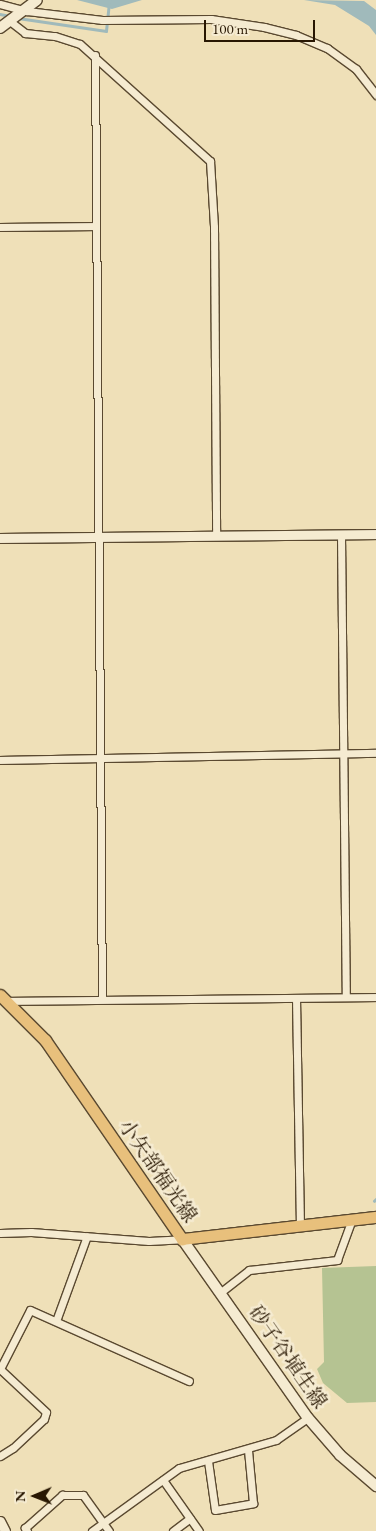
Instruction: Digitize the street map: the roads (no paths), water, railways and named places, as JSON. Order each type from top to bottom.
[{"type":"main road","points":[[0,28],[27,11],[37,0]]},
{"type":"main road","name":"小矢部福光線","points":[[3,999],[45,1040],[182,1239],[376,1217]]},
{"type":"main road","name":"砂子谷埴生線","points":[[182,1239],[308,1418],[340,1455],[375,1483]]},
{"type":"street","points":[[0,4],[27,11],[102,20],[211,19],[264,27],[296,35],[327,48],[356,69],[376,95]]},
{"type":"street","points":[[11,22],[25,34],[72,41],[95,55],[210,161],[214,227],[216,536]]},
{"type":"street","points":[[95,55],[102,999]]},
{"type":"street","points":[[0,227],[96,226]]},
{"type":"street","points":[[0,538],[376,534]]},
{"type":"street","points":[[341,535],[346,997]]},
{"type":"street","points":[[0,760],[376,754]]},
{"type":"street","points":[[3,999],[376,997]]},
{"type":"street","points":[[296,998],[300,1225]]},
{"type":"street","points":[[221,1292],[249,1270],[337,1260],[352,1219]]},
{"type":"street","points":[[0,1233],[87,1236],[149,1241],[182,1239]]},
{"type":"street","points":[[56,1321],[87,1236]]},
{"type":"street","points":[[0,1456],[13,1448],[38,1425],[46,1412],[0,1369],[30,1310],[189,1381]]},
{"type":"street","points":[[92,1531],[179,1468],[248,1450],[276,1440],[308,1418]]},
{"type":"street","points":[[208,1461],[215,1510],[253,1503],[248,1450]]},
{"type":"street","points":[[163,1480],[199,1531]]},
{"type":"street","points":[[27,1531],[25,1528],[62,1496],[83,1495],[109,1531]]},
{"type":"street","points":[[173,1531],[190,1518]]},
{"type":"street","points":[[0,1521],[5,1531]]},
{"type":"water","points":[[77,0],[142,0],[112,9]]},
{"type":"water","points":[[304,0],[364,1],[376,10],[376,35],[369,26],[335,5]]},
{"type":"waterway","points":[[18,18],[106,31],[109,0]]},
{"type":"waterway","points":[[0,14],[10,16]]}]
